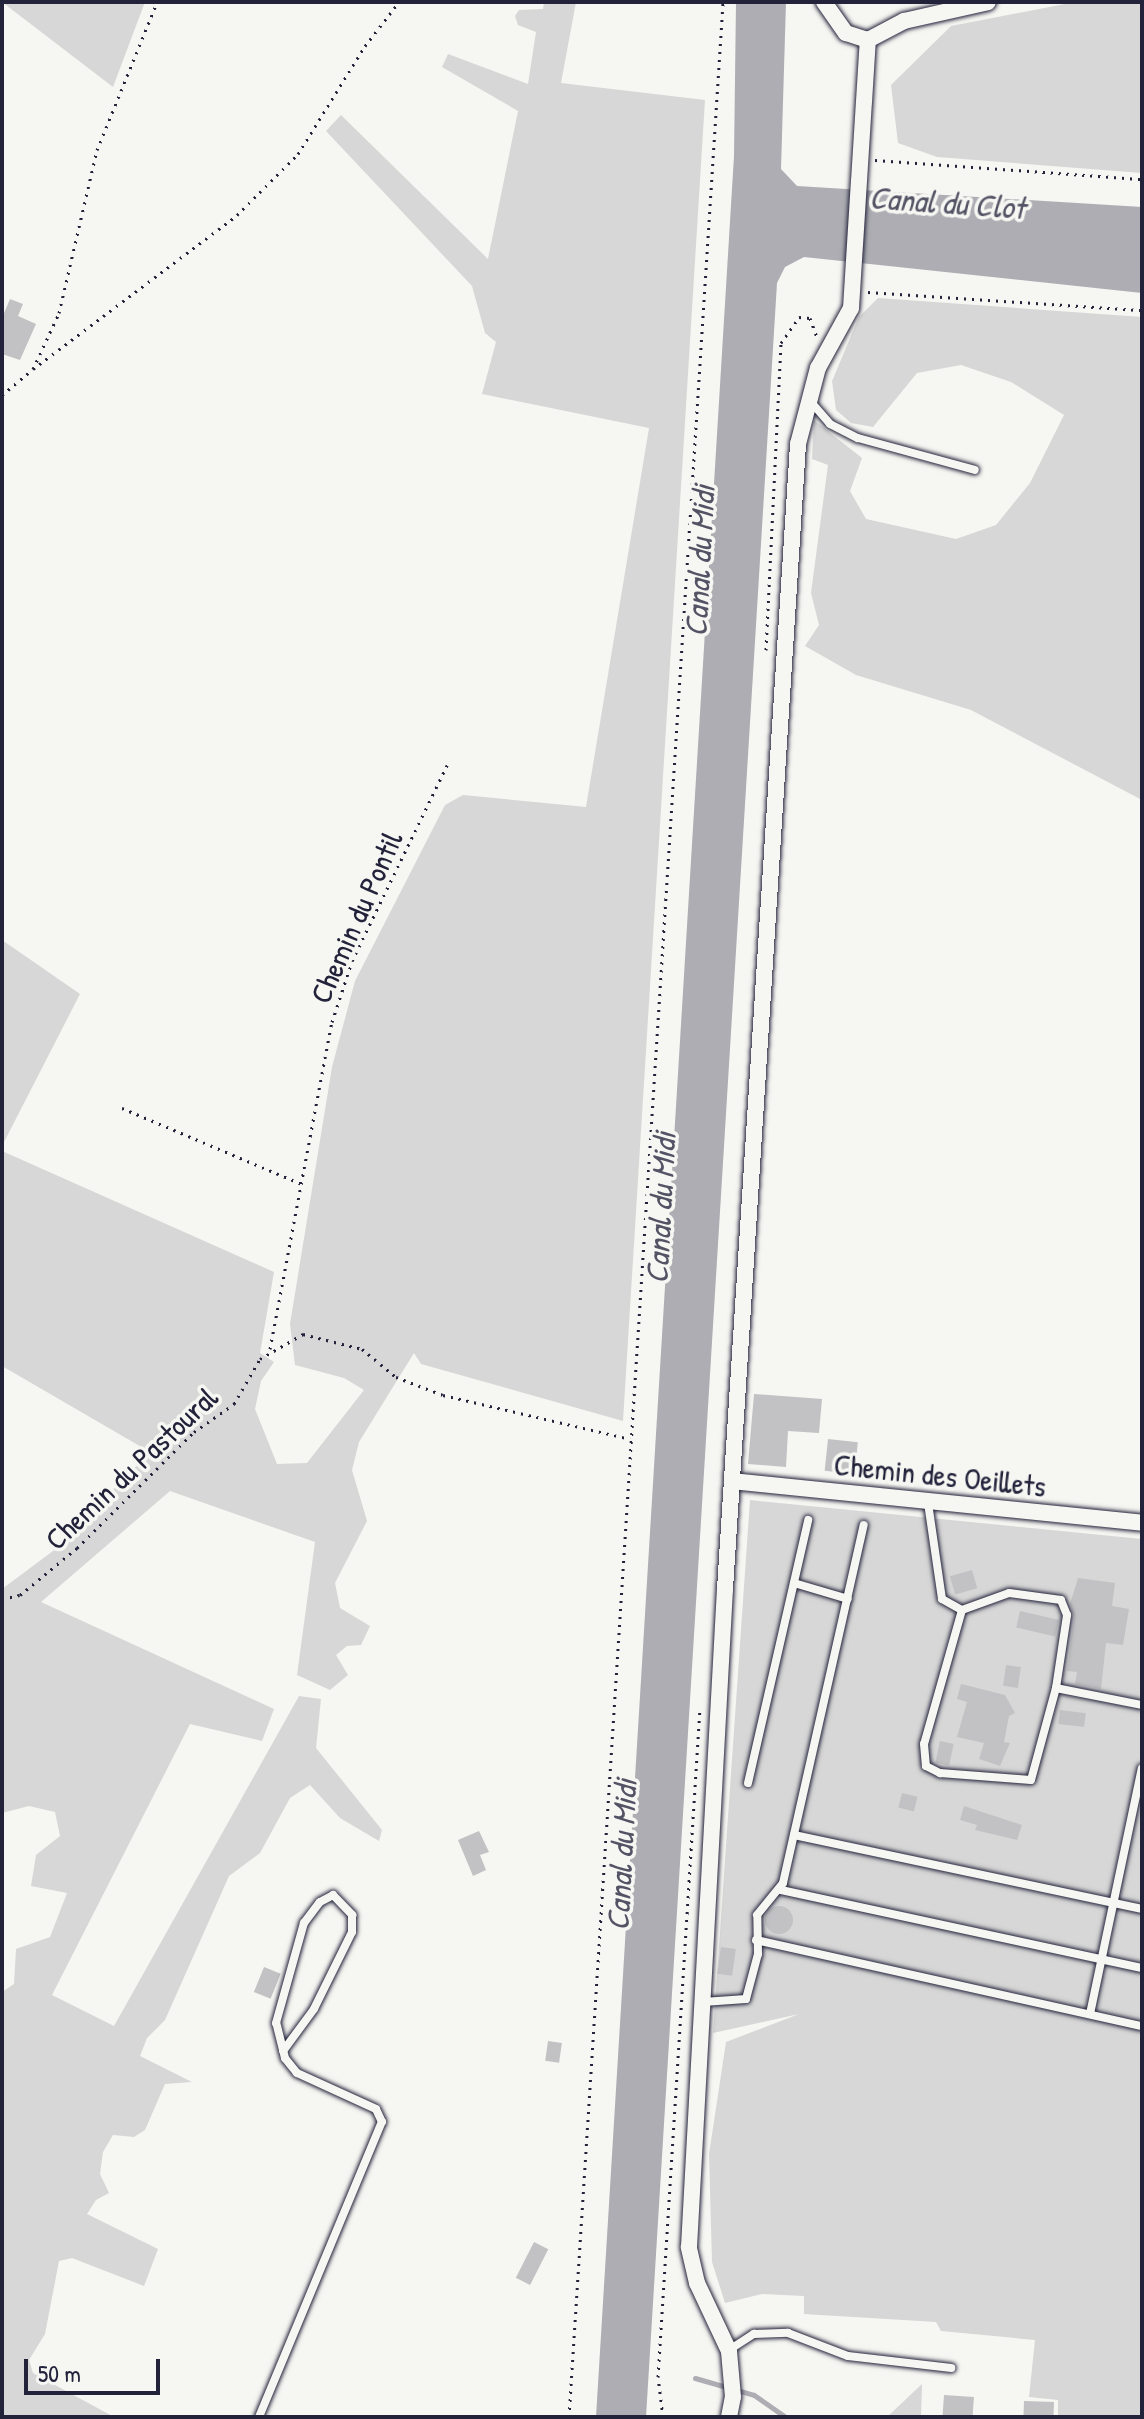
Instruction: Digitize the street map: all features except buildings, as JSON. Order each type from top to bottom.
[{"type":"street","points":[[824,2],[846,33],[868,40],[904,21],[988,2]]},
{"type":"street","points":[[729,2417],[733,2374],[729,2351],[697,2283],[689,2247],[732,1481],[796,474],[807,399],[818,368],[846,320],[853,289],[863,165],[868,40]]},
{"type":"street","name":"Chemin des Oeillets","points":[[732,1481],[1142,1523]]},
{"type":"lane","points":[[807,399],[830,424],[858,438],[975,470]]},
{"type":"lane","points":[[928,1503],[942,1599],[962,1610],[1009,1593],[1061,1600],[1067,1615],[1056,1688],[1031,1780],[940,1773],[926,1766],[924,1744],[962,1610]]},
{"type":"lane","points":[[748,1783],[808,1520]]},
{"type":"lane","points":[[702,2002],[746,1999],[758,1954],[757,1915],[781,1890],[864,1525]]},
{"type":"lane","points":[[794,1583],[848,1599]]},
{"type":"lane","points":[[1056,1688],[1142,1705]]},
{"type":"lane","points":[[1090,2014],[1137,1812],[1142,1768]]},
{"type":"lane","points":[[794,1835],[1142,1909]]},
{"type":"lane","points":[[781,1890],[1142,1968]]},
{"type":"lane","points":[[259,2417],[340,2216],[376,2142],[382,2122],[376,2109],[297,2073],[283,2051],[276,2023],[304,1923],[320,1902],[333,1895],[352,1915],[352,1932],[314,2009],[283,2051]]},
{"type":"lane","points":[[756,1940],[1142,2026]]},
{"type":"lane","points":[[729,2351],[754,2334],[788,2333],[848,2356],[951,2368]]},
{"type":"path","points":[[33,369],[59,313],[97,150],[157,2]]},
{"type":"path","points":[[2,395],[237,215],[298,154],[365,46],[399,2]]},
{"type":"path","points":[[569,2417],[723,2]]},
{"type":"path","points":[[863,165],[1142,179]]},
{"type":"path","points":[[853,289],[1142,310]]},
{"type":"path","name":"Chemin du Pontil","points":[[270,1349],[332,1022],[352,961],[447,765]]},
{"type":"path","points":[[122,1108],[302,1184]]},
{"type":"path","name":"Chemin du Pastoural","points":[[2,1599],[20,1595],[77,1548],[194,1432],[234,1404],[247,1374],[270,1349],[303,1334],[362,1349],[396,1377],[443,1395],[631,1439]]},
{"type":"shaded area","points":[[2,2],[145,2],[113,87]]},
{"type":"shaded area","points":[[544,2],[576,2],[561,83],[705,100],[623,1421],[421,1364],[414,1353],[359,1442],[352,1470],[367,1521],[335,1583],[340,1608],[370,1626],[361,1645],[347,1646],[336,1655],[348,1675],[330,1690],[297,1675],[315,1542],[170,1491],[41,1602],[274,1709],[262,1741],[190,1724],[52,1995],[114,2026],[299,1696],[321,1699],[316,1748],[382,1830],[379,1841],[340,1818],[310,1785],[290,1798],[260,1853],[229,1876],[165,2020],[147,2038],[140,2056],[192,2082],[165,2084],[145,2130],[134,2137],[113,2135],[103,2152],[100,2174],[109,2193],[96,2200],[87,2214],[158,2249],[144,2286],[72,2258],[59,2261],[45,2334],[29,2360],[33,2373],[114,2417],[2,2417],[2,1992],[14,1984],[16,1949],[50,1937],[67,1893],[31,1886],[36,1855],[60,1836],[55,1812],[29,1806],[2,1813],[2,1589],[53,1551],[150,1452],[2,1366],[2,1151],[274,1272],[260,1353],[274,1362],[261,1381],[255,1409],[277,1464],[307,1463],[364,1390],[344,1378],[295,1365],[290,1324],[332,1067],[355,981],[445,805],[463,795],[586,807],[649,428],[482,394],[496,342],[485,333],[472,286],[326,131],[341,115],[488,259],[518,111],[442,67],[448,54],[528,84],[536,32],[518,25],[515,16],[519,10],[543,9]]},
{"type":"shaded area","points":[[1075,2],[1142,2],[1142,173],[937,157],[898,143],[891,85],[951,26]]},
{"type":"shaded area","points":[[878,298],[1142,317],[1142,800],[971,710],[856,675],[805,646],[819,625],[811,593],[828,465],[812,459],[814,420],[862,458],[850,491],[866,519],[956,539],[996,525],[1030,483],[1064,415],[1011,382],[961,365],[917,373],[873,427],[851,423],[836,410],[832,381],[859,317]]},
{"type":"shaded area","points":[[2,940],[80,994],[2,1146]]},
{"type":"shaded area","points":[[750,1500],[1142,1539],[1142,2417],[1058,2417],[1058,2400],[1029,2397],[1035,2340],[941,2331],[936,2322],[804,2314],[804,2296],[762,2294],[725,2303],[712,2262],[709,2154],[726,2042],[799,2014],[713,2033]]},
{"type":"shaded area","points":[[922,2384],[921,2417],[887,2417]]},
{"type":"water","name":"Canal du Clot","points":[[736,2],[786,2],[781,169],[797,186],[1142,207],[1142,293],[804,257],[785,267],[777,283],[646,2417],[596,2417],[734,156]]},
{"type":"waterway","points":[[695,2378],[754,2395],[786,2417]]},
{"type":"water label","name":"Canal du Midi","points":[[700,561]]},
{"type":"water label","name":"Canal du Midi","points":[[661,1208]]},
{"type":"water label","name":"Canal du Midi","points":[[622,1855]]}]
